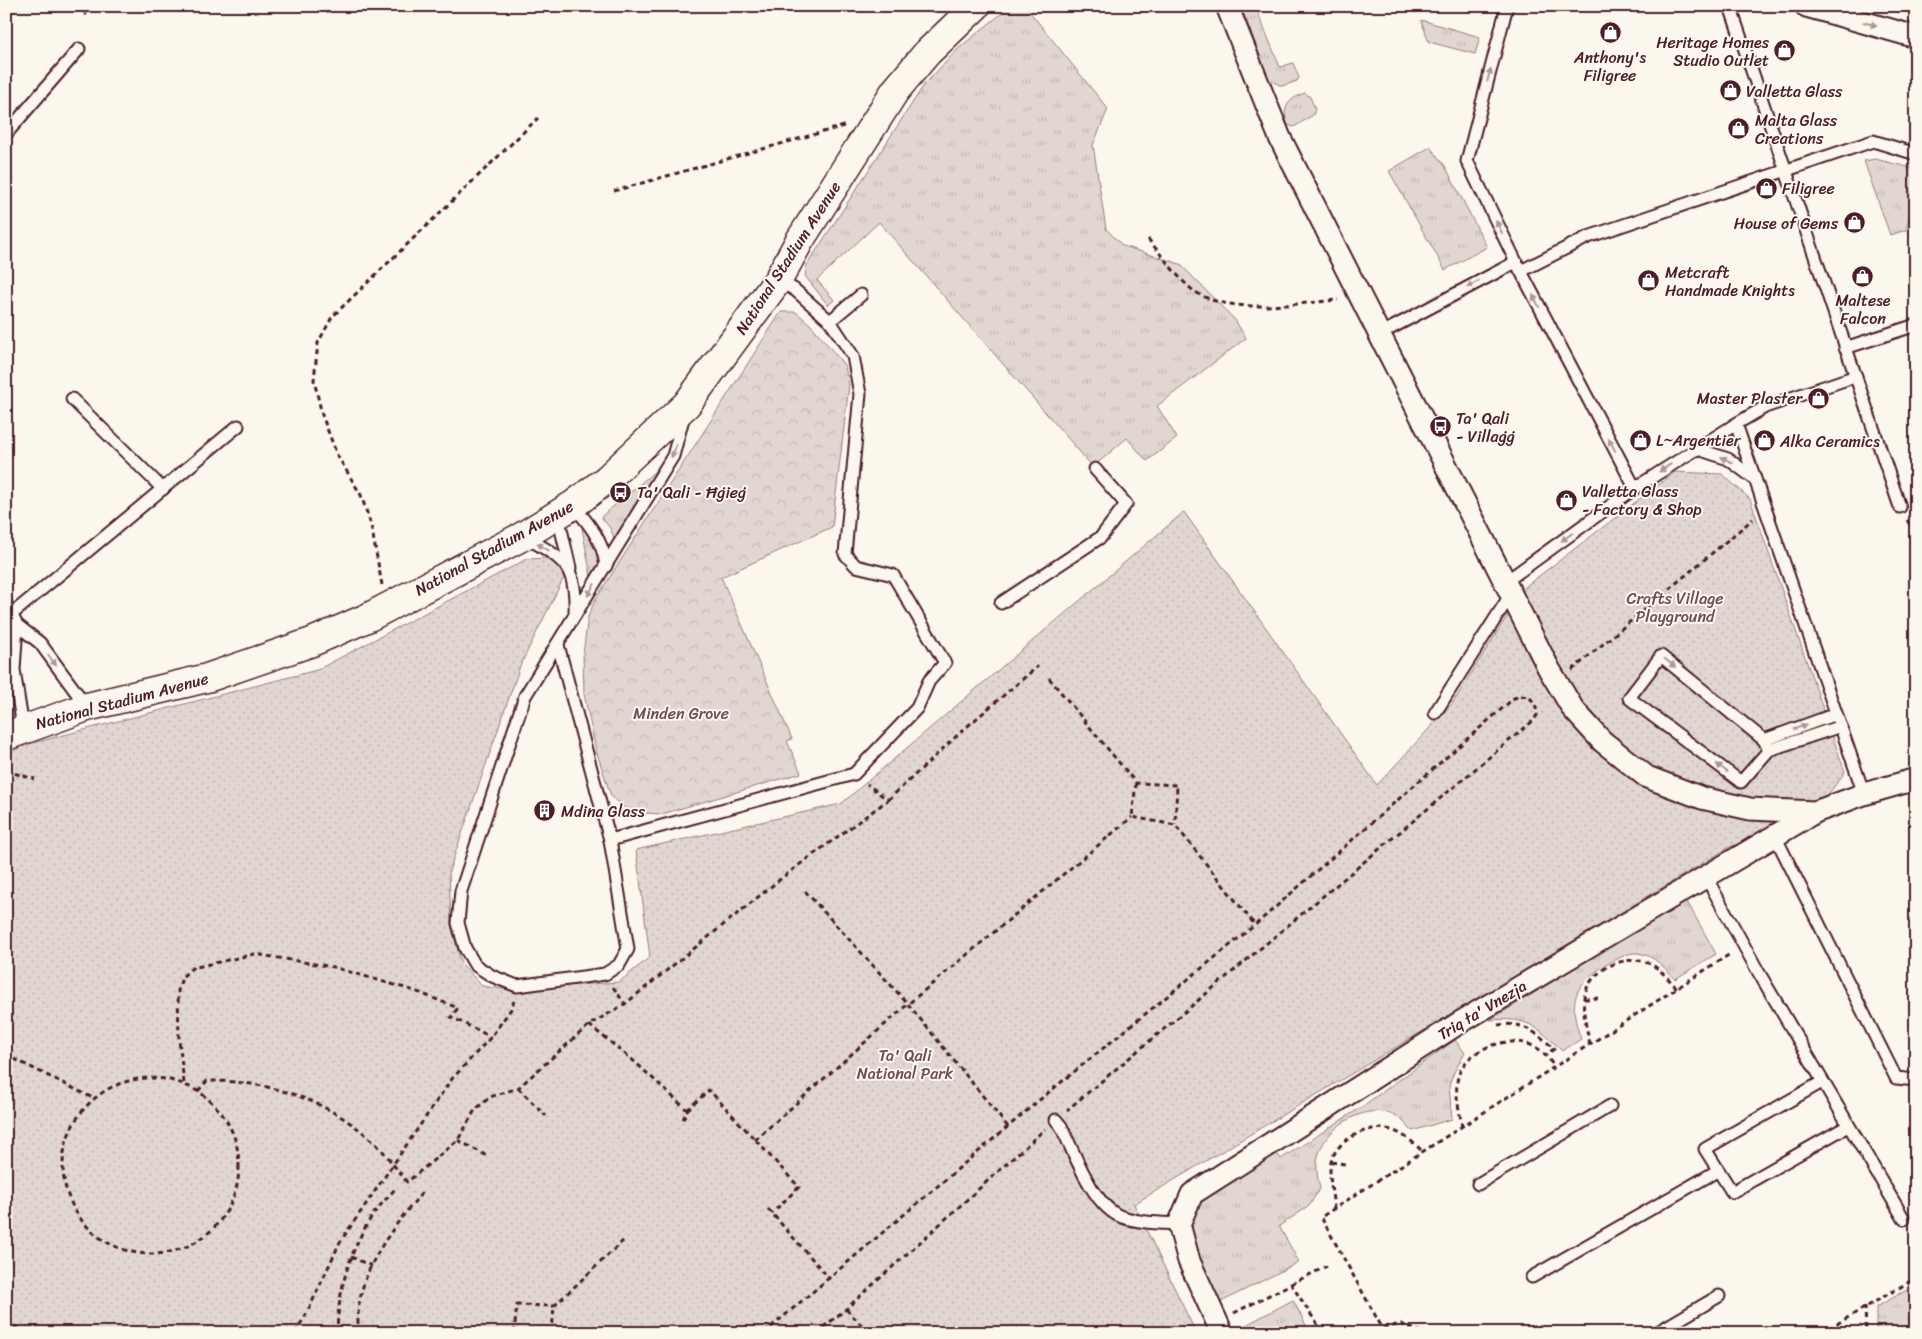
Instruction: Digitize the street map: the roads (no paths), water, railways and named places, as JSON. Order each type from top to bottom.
[{"type":"main road","name":"National Stadium Avenue","points":[[15,732],[87,707],[134,698],[252,664],[312,642],[386,608],[523,536],[607,480],[687,404],[778,280],[895,91],[927,53],[976,6]]},
{"type":"street","points":[[1227,6],[1280,138],[1549,669],[1574,709],[1602,741],[1647,777],[1702,798],[1750,809],[1815,812]]},
{"type":"street","points":[[1806,6],[1916,37]]},
{"type":"street","name":"Triq ta' Vnezja","points":[[1179,1224],[1192,1194],[1459,1023],[1815,812],[1864,794],[1916,779]]},
{"type":"street","points":[[1179,1224],[1189,1261],[1222,1333]]},
{"type":"lane","points":[[1507,6],[1466,161],[1518,266],[1635,488]]},
{"type":"lane","points":[[1730,6],[1900,507]]},
{"type":"lane","points":[[6,134],[79,49]]},
{"type":"lane","points":[[1380,334],[1518,266],[1588,237],[1873,141],[1916,154]]},
{"type":"lane","points":[[610,840],[854,774],[917,708],[929,681],[945,663],[892,575],[856,566],[845,554],[860,394],[853,356],[830,321],[795,290],[778,280]]},
{"type":"lane","points":[[830,321],[861,295]]},
{"type":"lane","points":[[1845,348],[1916,325]]},
{"type":"lane","points":[[1435,714],[1508,588],[1635,488],[1695,448],[1765,407],[1856,376]]},
{"type":"lane","points":[[72,399],[162,489]]},
{"type":"lane","points":[[558,645],[610,840],[628,949],[618,965],[605,974],[518,986],[492,976],[476,966],[472,960],[465,948],[458,923],[461,891],[525,696],[558,645],[672,456],[687,404]]},
{"type":"lane","points":[[1736,424],[1864,794]]},
{"type":"lane","points":[[87,707],[40,643],[18,625],[9,609],[162,489],[238,426]]},
{"type":"lane","points":[[1695,448],[1728,459],[1755,479]]},
{"type":"lane","points":[[1001,603],[1101,537],[1126,504],[1095,469]]},
{"type":"lane","points":[[565,509],[596,533],[604,549],[606,566]]},
{"type":"lane","points":[[565,509],[570,572],[576,589],[575,617]]},
{"type":"lane","points":[[523,536],[560,558],[570,572]]},
{"type":"lane","points":[[15,732],[14,670],[18,625]]},
{"type":"lane","points":[[1766,745],[1661,656],[1629,698],[1741,782],[1766,745],[1836,714]]},
{"type":"lane","points":[[1766,745],[1840,726]]},
{"type":"lane","points":[[1775,836],[1896,1078],[1916,1080]]},
{"type":"lane","points":[[1706,877],[1822,1082],[1904,1219]]},
{"type":"lane","points":[[1822,1082],[1705,1149],[1717,1171],[1732,1192],[1848,1126]]},
{"type":"lane","points":[[1478,1184],[1610,1106]]},
{"type":"lane","points":[[1056,1120],[1062,1126],[1103,1205],[1120,1216],[1143,1222],[1179,1224]]},
{"type":"lane","points":[[1532,1277],[1717,1171]]},
{"type":"lane","points":[[1656,1333],[1720,1296]]},
{"type":"place","name":"Anthony's Filigree","points":[[1610,33]]},
{"type":"place","name":"Heritage Homes Studio Outlet","points":[[1785,51]]},
{"type":"place","name":"Valletta Glass","points":[[1730,91]]},
{"type":"place","name":"Malta Glass Creations","points":[[1739,129]]},
{"type":"place","name":"Filigree","points":[[1766,188]]},
{"type":"place","name":"House of Gems","points":[[1854,223]]},
{"type":"place","name":"Maltese Falcon","points":[[1863,276]]},
{"type":"place","name":"Metcraft Handmade Knights","points":[[1649,281]]},
{"type":"place","name":"Master Plaster","points":[[1818,398]]},
{"type":"place","name":"Ta' Qali - Villaġġ","points":[[1440,427]]},
{"type":"place","name":"L~Argentier","points":[[1640,440]]},
{"type":"place","name":"Alka Ceramics","points":[[1764,441]]},
{"type":"place","name":"Ta' Qali - Ħġieġ","points":[[621,492]]},
{"type":"place","name":"Valletta Glass - Factory & Shop","points":[[1566,500]]},
{"type":"place","name":"Mdina Glass","points":[[545,811]]},
{"type":"park label","name":"Crafts Village Playground","points":[[1675,607]]},
{"type":"park label","name":"Minden Grove","points":[[681,713]]},
{"type":"park label","name":"Ta' Qali National Park","points":[[905,1064]]}]
